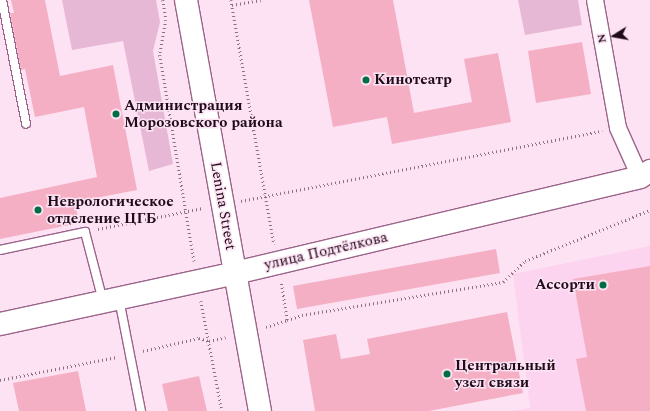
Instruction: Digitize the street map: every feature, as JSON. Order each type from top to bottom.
[{"type":"main road","name":"Lenina Street","points":[[186,0],[260,411]]},
{"type":"main road","name":"улица Подтёлкова","points":[[0,324],[235,273],[645,174]]},
{"type":"street","points":[[595,0],[618,128],[645,174]]},
{"type":"lane","points":[[2,0],[26,124]]},
{"type":"lane","points":[[0,250],[85,232],[111,300],[141,411]]},
{"type":"path","points":[[163,0],[166,20],[160,55],[181,180]]},
{"type":"path","points":[[231,0],[287,320]]},
{"type":"path","points":[[232,5],[261,0]]},
{"type":"path","points":[[85,232],[618,128]]},
{"type":"path","points":[[246,332],[302,315],[503,282],[525,261],[650,210]]},
{"type":"shaded area","points":[[62,0],[156,0],[160,22],[153,51],[173,164],[149,171],[123,41],[72,50]]},
{"type":"shaded area","points":[[518,0],[578,0],[582,25],[525,35]]},
{"type":"shaded area","points":[[650,246],[650,411],[511,411],[530,408],[513,274]]},
{"type":"building","points":[[11,0],[45,0],[60,76],[113,65],[137,190],[75,202],[79,223],[0,239],[0,198],[97,177],[84,107],[35,117],[25,69],[21,70],[10,13],[14,13]]},
{"type":"building","name":"Кинотеатр","points":[[309,0],[393,0],[414,113],[472,102],[464,59],[498,53],[511,122],[392,144],[387,117],[333,127]]},
{"type":"building","points":[[582,42],[591,94],[536,103],[528,51]]},
{"type":"building","points":[[496,249],[500,273],[297,309],[293,286]]},
{"type":"building","points":[[650,266],[650,411],[586,411],[576,359],[587,357],[573,279]]},
{"type":"building","name":"Центральный узел связи","points":[[507,312],[523,393],[429,411],[315,411],[303,340],[336,334],[341,359],[370,354],[367,339]]},
{"type":"building","points":[[78,371],[86,411],[19,411],[13,383]]},
{"type":"building","points":[[199,376],[207,411],[168,411],[162,384]]},
{"type":"place","name":"Кинотеатр","points":[[366,80]]},
{"type":"place","name":"Администрация Морозовского района","points":[[116,114]]},
{"type":"place","name":"Неврологическое отделение ЦГБ","points":[[38,210]]},
{"type":"place","name":"Ассорти","points":[[603,285]]},
{"type":"place","name":"Центральный узел связи","points":[[447,374]]}]
